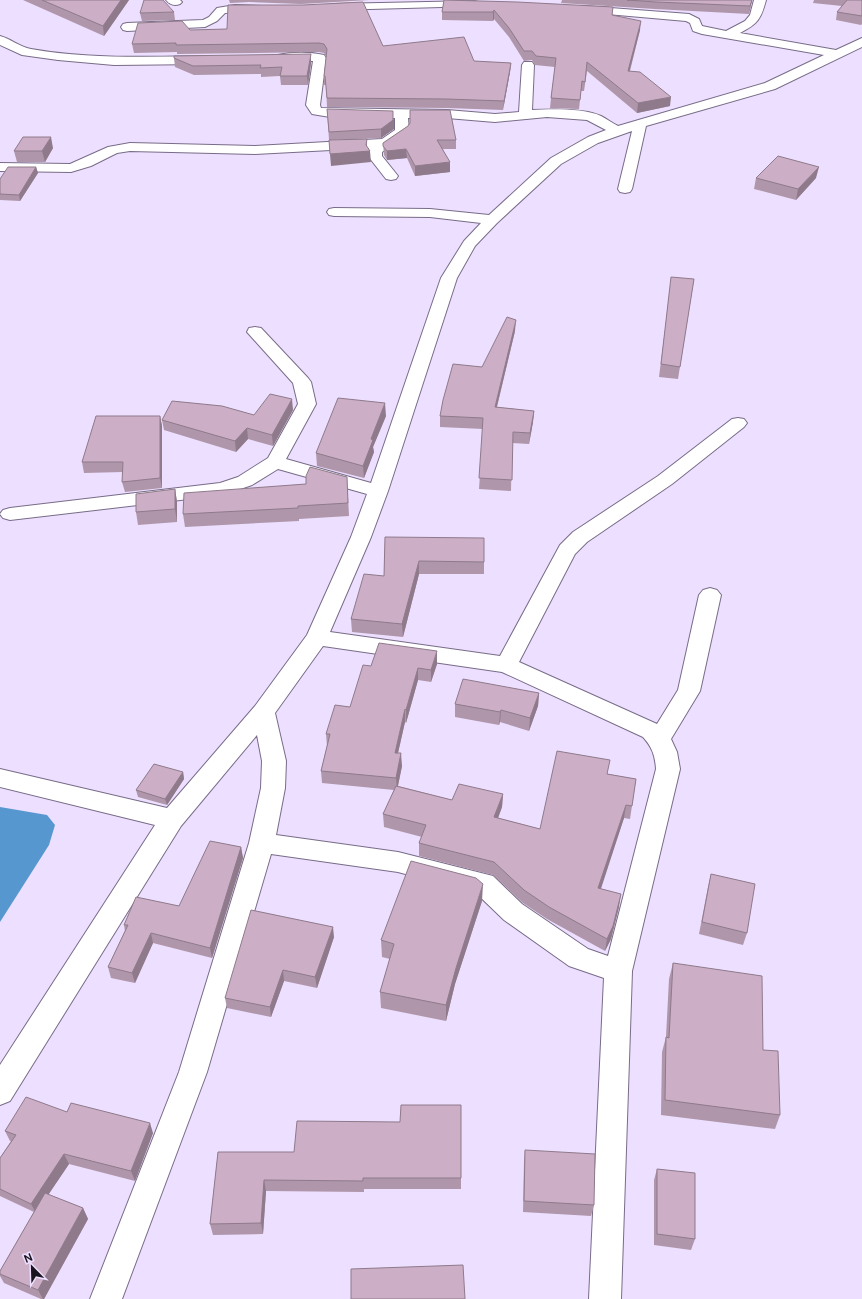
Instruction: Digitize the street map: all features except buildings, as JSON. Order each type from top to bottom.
[{"type":"street","points":[[727,35],[749,24],[756,16],[760,0]]},
{"type":"street","points":[[319,7],[371,5],[484,5]]},
{"type":"street","points":[[571,8],[622,6],[689,18],[695,21],[697,28],[702,30],[838,54]]},
{"type":"street","points":[[127,27],[205,23],[214,19],[218,12],[225,9],[273,9]]},
{"type":"street","points":[[0,40],[26,52],[114,61],[216,59]]},
{"type":"street","points":[[0,1091],[172,819],[263,712],[317,638],[361,537],[378,491],[449,278],[469,244],[492,220],[556,161],[593,140],[616,131],[770,86],[862,42]]},
{"type":"street","points":[[270,58],[320,58],[313,105],[317,111],[330,113],[447,114],[495,118],[547,113],[589,116],[597,119],[616,131]]},
{"type":"street","points":[[525,116],[528,65]]},
{"type":"street","points":[[391,176],[375,156],[375,150],[402,132],[401,113]]},
{"type":"street","points":[[625,190],[640,125]]},
{"type":"street","points":[[0,168],[71,168],[86,163],[113,150],[130,147],[255,150],[386,143]]},
{"type":"street","points":[[334,212],[430,213],[492,220]]},
{"type":"street","points":[[10,514],[223,489],[245,481],[275,462],[307,404],[302,382],[255,332]]},
{"type":"street","points":[[506,665],[567,550],[580,536],[665,480],[738,422]]},
{"type":"street","points":[[275,462],[378,491]]},
{"type":"street","points":[[658,739],[688,691],[710,596]]},
{"type":"street","points":[[317,638],[506,665],[651,731],[666,751],[668,768],[618,971],[605,1299]]},
{"type":"street","points":[[106,1299],[193,1072],[262,843],[273,788],[274,761],[263,712]]},
{"type":"street","points":[[0,778],[172,819]]},
{"type":"street","points":[[262,843],[398,862],[484,884],[512,912],[579,958],[618,971]]},
{"type":"water","points":[[0,807],[47,815],[55,825],[49,845],[0,922]]}]
